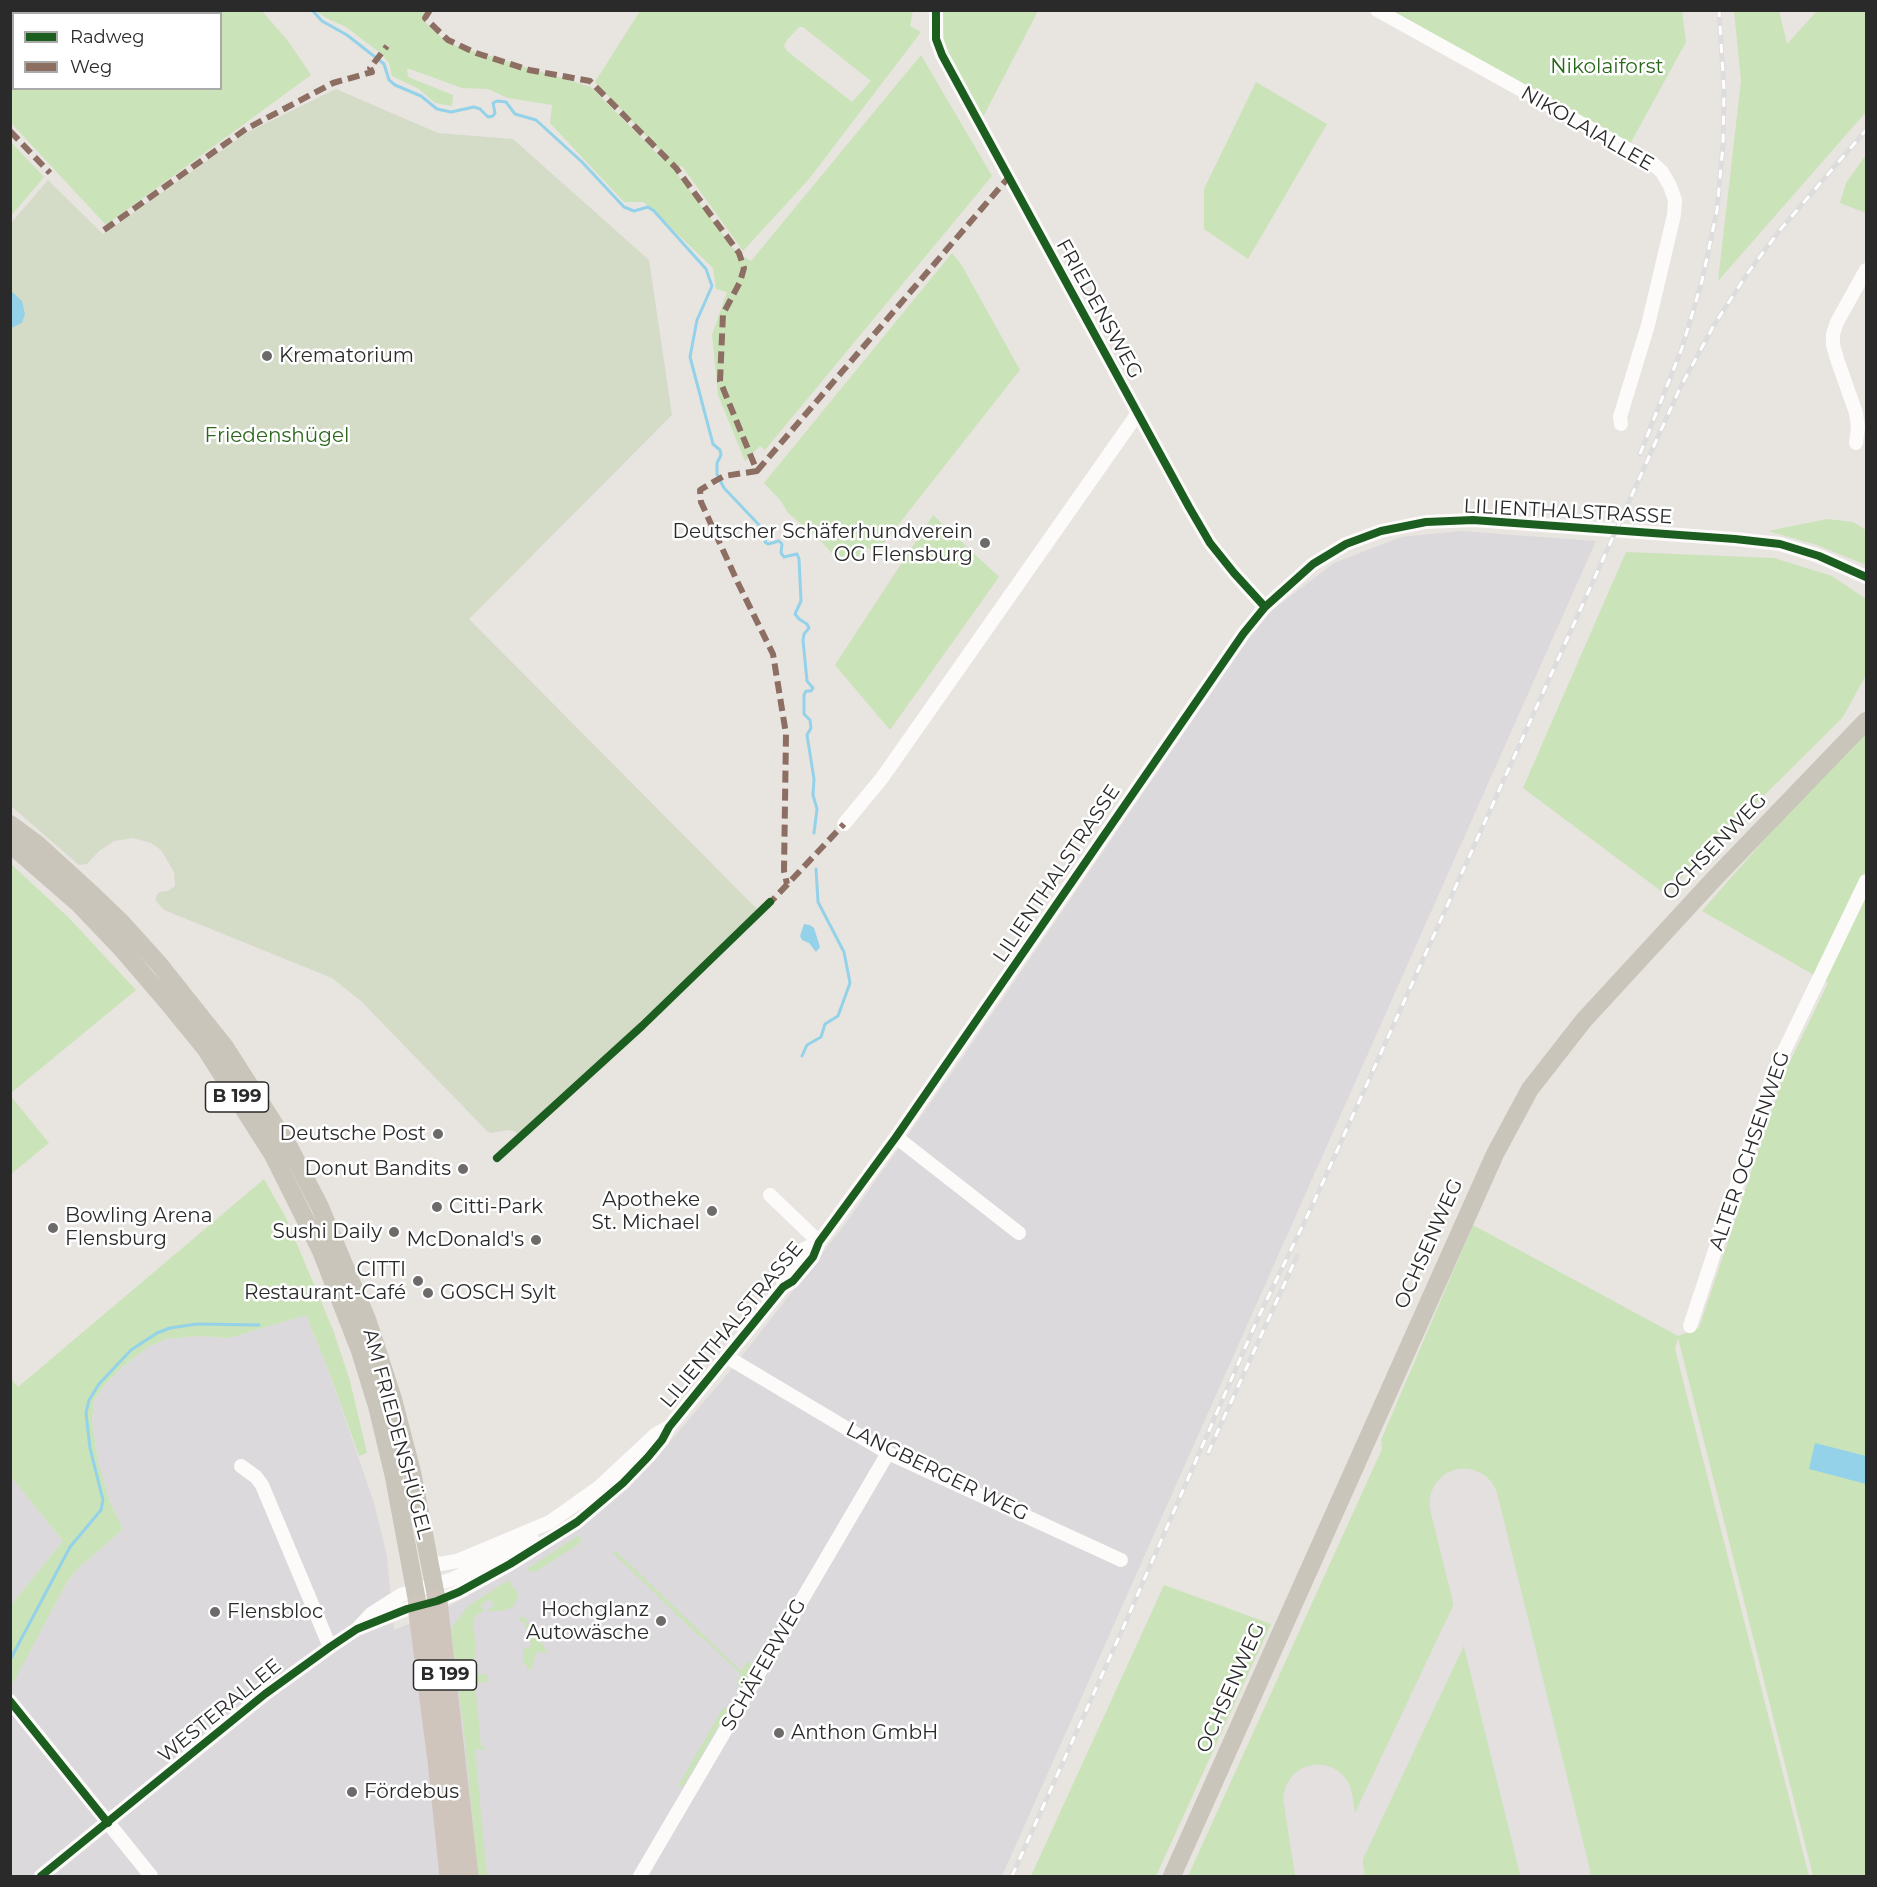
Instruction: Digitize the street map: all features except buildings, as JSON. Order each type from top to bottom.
[{"type":"highway","name":"AM FRIEDENSHÜGEL","points":[[426,1596],[438,1761],[450,1876]]},
{"type":"highway","name":"AM FRIEDENSHÜGEL","points":[[426,1596],[468,1876]]},
{"type":"main road","name":"OCHSENWEG","points":[[1172,1876],[1495,1154],[1530,1089],[1584,1020],[1713,880],[1866,721]]},
{"type":"main road","name":"AM FRIEDENSHÜGEL","points":[[10,824],[37,844],[95,897],[159,964],[225,1047],[289,1147],[320,1207],[368,1322],[393,1399],[412,1472],[431,1561],[426,1596]]},
{"type":"main road","name":"AM FRIEDENSHÜGEL","points":[[10,844],[79,904],[169,1004],[205,1048],[273,1155],[321,1251],[360,1351],[377,1406],[426,1596]]},
{"type":"street","name":"FRIEDENSWEG","points":[[936,10],[936,39],[942,56],[1138,413],[1210,543],[1265,607]]},
{"type":"street","name":"NIKOLAIALLEE","points":[[1377,10],[1651,162],[1662,172],[1675,200],[1674,215],[1648,325],[1620,417],[1621,424]]},
{"type":"street","points":[[1856,443],[1858,427],[1856,412],[1837,359],[1833,334],[1837,322],[1866,270]]},
{"type":"street","points":[[844,824],[882,778],[1138,413]]},
{"type":"street","name":"LILIENTHALSTRASSE","points":[[426,1596],[459,1592],[510,1564],[577,1522],[623,1483],[648,1458],[669,1427],[783,1287],[784,1272],[804,1249],[819,1242],[896,1137],[1208,682],[1265,607],[1313,564],[1346,544],[1381,531],[1426,522],[1473,520],[1780,544],[1819,556],[1866,577]]},
{"type":"street","name":"ALTER OCHSENWEG","points":[[1690,1326],[1774,1072],[1866,881]]},
{"type":"street","points":[[896,1137],[1019,1233]]},
{"type":"street","points":[[770,1195],[819,1242]]},
{"type":"street","name":"LANGBERGER WEG","points":[[727,1357],[888,1453],[1121,1560]]},
{"type":"street","name":"LILIENTHALSTRASSE","points":[[431,1561],[440,1564],[457,1561],[550,1522],[598,1488],[657,1434],[669,1427]]},
{"type":"street","name":"SCHÄFERWEG","points":[[640,1876],[888,1453]]},
{"type":"street","points":[[242,1466],[262,1485],[330,1647]]},
{"type":"street","name":"LILIENTHALSTRASSE","points":[[426,1596],[519,1548],[540,1534],[550,1522]]},
{"type":"street","name":"WESTERALLEE","points":[[41,1876],[265,1694],[357,1629],[426,1596]]},
{"type":"street","points":[[10,1701],[151,1876]]},
{"type":"shaded area","points":[[1460,531],[1596,541],[1002,1876],[11,1876],[10,1683],[12,1684],[68,1580],[123,1529],[110,1502],[98,1463],[92,1421],[94,1400],[119,1370],[148,1347],[165,1339],[197,1336],[229,1338],[306,1315],[328,1369],[374,1503],[387,1556],[394,1630],[446,1608],[584,1525],[650,1465],[730,1371],[845,1224],[960,1061],[1263,617],[1334,563],[1401,537]]},
{"type":"shaded area","points":[[11,1477],[63,1541],[11,1605]]},
{"type":"green space","points":[[262,11],[288,41],[311,75],[106,225],[11,123],[11,65],[12,90],[222,90],[222,12],[84,12]]},
{"type":"green space","points":[[316,11],[425,11],[426,23],[447,43],[591,87],[662,159],[665,156],[595,82],[640,11],[913,11],[910,26],[921,32],[809,179],[743,251],[682,166],[674,170],[736,252],[751,261],[921,55],[992,176],[765,450],[760,446],[745,461],[718,395],[712,335],[727,292],[716,289],[713,268],[644,202],[624,202],[550,123],[552,105],[508,98],[488,89],[462,88],[407,68],[408,77],[453,95],[452,106],[435,103],[419,89],[392,76],[389,63],[379,52],[346,27]],"holes":[[[799,27],[803,27],[871,81],[852,102],[787,51],[784,46],[787,40]]]},
{"type":"green space","points":[[943,11],[1038,11],[983,117],[944,44]]},
{"type":"green space","name":"Nikolaiforst","points":[[1387,11],[1682,11],[1686,42],[1630,144]]},
{"type":"green space","points":[[1734,11],[1779,11],[1787,44],[1817,11],[1866,11],[1866,112],[1718,281],[1741,81]]},
{"type":"green space","points":[[1256,82],[1327,124],[1248,259],[1204,229],[1204,189]]},
{"type":"green space","name":"Friedenshügel","points":[[336,89],[438,133],[513,139],[649,260],[672,415],[469,619],[758,910],[645,1020],[520,1136],[508,1130],[491,1133],[487,1131],[361,1001],[332,978],[164,910],[156,901],[156,896],[159,892],[168,891],[175,886],[174,872],[161,850],[151,843],[133,838],[114,841],[99,851],[87,864],[79,865],[11,806],[11,223],[48,180],[103,234],[248,132]]},
{"type":"green space","points":[[11,142],[44,177],[11,216]]},
{"type":"green space","points":[[1866,155],[1866,213],[1840,203],[1846,183]]},
{"type":"green space","points":[[952,253],[961,264],[1020,370],[876,553],[868,548],[854,560],[836,558],[822,542],[788,513],[781,501],[764,483]]},
{"type":"green space","points":[[933,515],[999,577],[890,730],[835,665]]},
{"type":"green space","points":[[1827,519],[1853,522],[1866,530],[1866,565],[1817,545],[1768,531]]},
{"type":"green space","points":[[1626,552],[1774,558],[1832,576],[1866,599],[1866,675],[1843,717],[1665,894],[1523,788]]},
{"type":"green space","points":[[1866,730],[1866,1876],[1813,1876],[1678,1338],[1675,1349],[1809,1876],[1188,1876],[1382,1449],[1381,1440],[1473,1225],[1678,1336],[1699,1328],[1784,1074],[1828,983],[1702,911],[1800,799]]},
{"type":"green space","points":[[10,863],[69,918],[136,990],[11,1093]]},
{"type":"green space","points":[[10,1095],[49,1143],[11,1174],[10,1174]]},
{"type":"green space","points":[[264,1179],[286,1218],[333,1330],[350,1381],[367,1453],[359,1456],[306,1315],[229,1338],[197,1336],[166,1339],[148,1347],[119,1370],[94,1400],[92,1421],[98,1462],[110,1502],[123,1529],[68,1580],[12,1685],[11,1605],[63,1541],[11,1477],[11,1379],[18,1387]]},
{"type":"green space","points":[[578,1536],[581,1538],[579,1544],[535,1572],[525,1570]]},
{"type":"green space","points":[[616,1551],[740,1670],[744,1668],[747,1661],[750,1663],[752,1666],[741,1688],[737,1682],[741,1674],[612,1552]]},
{"type":"green space","points":[[509,1580],[518,1594],[513,1607],[502,1611],[486,1611],[494,1606],[490,1599],[481,1605],[484,1611],[476,1615],[473,1621],[476,1648],[473,1668],[477,1674],[487,1675],[488,1682],[475,1683],[481,1746],[485,1748],[485,1750],[475,1749],[487,1876],[478,1876],[465,1740],[451,1629],[468,1606]]},
{"type":"green space","points":[[1164,1585],[1271,1624],[1156,1876],[1031,1876]]},
{"type":"green space","points":[[521,1616],[525,1618],[548,1653],[536,1652],[532,1669],[527,1670],[527,1665],[524,1665],[523,1649],[531,1647],[525,1622],[520,1622]]},
{"type":"green space","points":[[723,1708],[729,1708],[683,1787],[678,1786]]},
{"type":"water","points":[[11,291],[22,301],[25,314],[22,323],[11,328]]},
{"type":"water","points":[[804,924],[814,928],[820,947],[816,952],[800,936]]},
{"type":"water","points":[[1815,1443],[1866,1456],[1866,1484],[1809,1469]]},
{"type":"waterway","points":[[312,10],[322,21],[347,35],[384,64],[389,80],[395,85],[421,96],[437,109],[451,112],[474,107],[480,109],[488,117],[495,113],[493,103],[497,101],[506,102],[515,114],[536,120],[582,162],[624,207],[634,211],[648,207],[654,211],[706,269],[712,286],[697,320],[690,357],[713,444],[720,450],[717,474],[724,488],[761,527],[769,531],[765,542],[768,544],[779,541],[782,544],[781,553],[784,557],[797,554],[799,559],[801,601],[795,614],[809,628],[803,640],[807,681],[813,688],[811,691],[806,691],[804,695],[804,714],[810,720],[811,728],[807,735],[814,779],[813,795],[817,809],[814,833]]},
{"type":"waterway","points":[[802,1056],[807,1045],[821,1037],[825,1024],[838,1016],[850,983],[844,952],[818,902],[816,869]]},
{"type":"waterway","points":[[10,1660],[70,1547],[101,1510],[103,1500],[90,1448],[86,1413],[89,1400],[99,1384],[131,1350],[157,1333],[170,1328],[197,1324],[259,1325]]},
{"type":"taxiway","points":[[1340,1876],[1482,1576]]},
{"type":"runway","points":[[1464,1503],[1556,1876]]},
{"type":"runway","points":[[1318,1799],[1330,1876]]},
{"type":"railway","points":[[1640,454],[1682,348],[1702,281],[1717,210],[1723,145],[1724,90],[1719,10]]},
{"type":"railway","points":[[1012,1876],[1258,1318],[1313,1204],[1680,388],[1714,325],[1747,274],[1780,230],[1866,130]]},
{"type":"railway","points":[[1208,1453],[1297,1256]]},
{"type":"marked path","points":[[430,10],[425,18],[448,40],[476,53],[529,70],[590,81],[676,168],[739,253],[744,268],[740,282],[723,314],[720,381],[757,471],[724,476],[700,490],[701,502],[773,654],[786,734],[784,871],[787,884]]},
{"type":"marked path","points":[[104,230],[246,129],[333,83],[372,72],[370,68],[387,46]]},
{"type":"marked path","points":[[10,131],[50,173]]},
{"type":"marked path","points":[[757,471],[1008,178]]},
{"type":"marked path","points":[[767,906],[844,824]]},
{"type":"cycle path","points":[[936,10],[936,39],[942,55],[1189,507],[1210,543],[1265,607]]},
{"type":"cycle path","points":[[41,1876],[265,1694],[330,1647],[357,1629],[459,1592],[510,1564],[577,1522],[623,1483],[662,1440],[669,1427],[783,1287],[793,1281],[813,1257],[819,1242],[896,1137],[1243,634],[1265,607],[1313,564],[1346,544],[1381,531],[1426,522],[1473,520],[1780,544],[1819,556],[1866,577]]},
{"type":"cycle path","points":[[497,1158],[642,1026],[770,902]]},
{"type":"cycle path","points":[[10,1701],[108,1823]]},
{"type":"place","name":"Krematorium","points":[[267,356]]},
{"type":"place","name":"Deutscher Schäferhundverein OG Flensburg","points":[[985,543]]},
{"type":"place","name":"Deutsche Post","points":[[438,1134]]},
{"type":"place","name":"Donut Bandits","points":[[463,1169]]},
{"type":"place","name":"Citti-Park","points":[[437,1207]]},
{"type":"place","name":"Apotheke St. Michael","points":[[712,1211]]},
{"type":"place","name":"Bowling Arena Flensburg","points":[[53,1228]]},
{"type":"place","name":"Sushi Daily","points":[[394,1232]]},
{"type":"place","name":"McDonald's","points":[[536,1240]]},
{"type":"place","name":"CITTI Restaurant-Café","points":[[418,1281]]},
{"type":"place","name":"GOSCH Sylt","points":[[428,1293]]},
{"type":"place","name":"Flensbloc","points":[[215,1612]]},
{"type":"place","name":"Hochglanz Autowäsche","points":[[661,1621]]},
{"type":"place","name":"Anthon GmbH","points":[[779,1733]]},
{"type":"place","name":"Fördebus","points":[[352,1792]]}]
